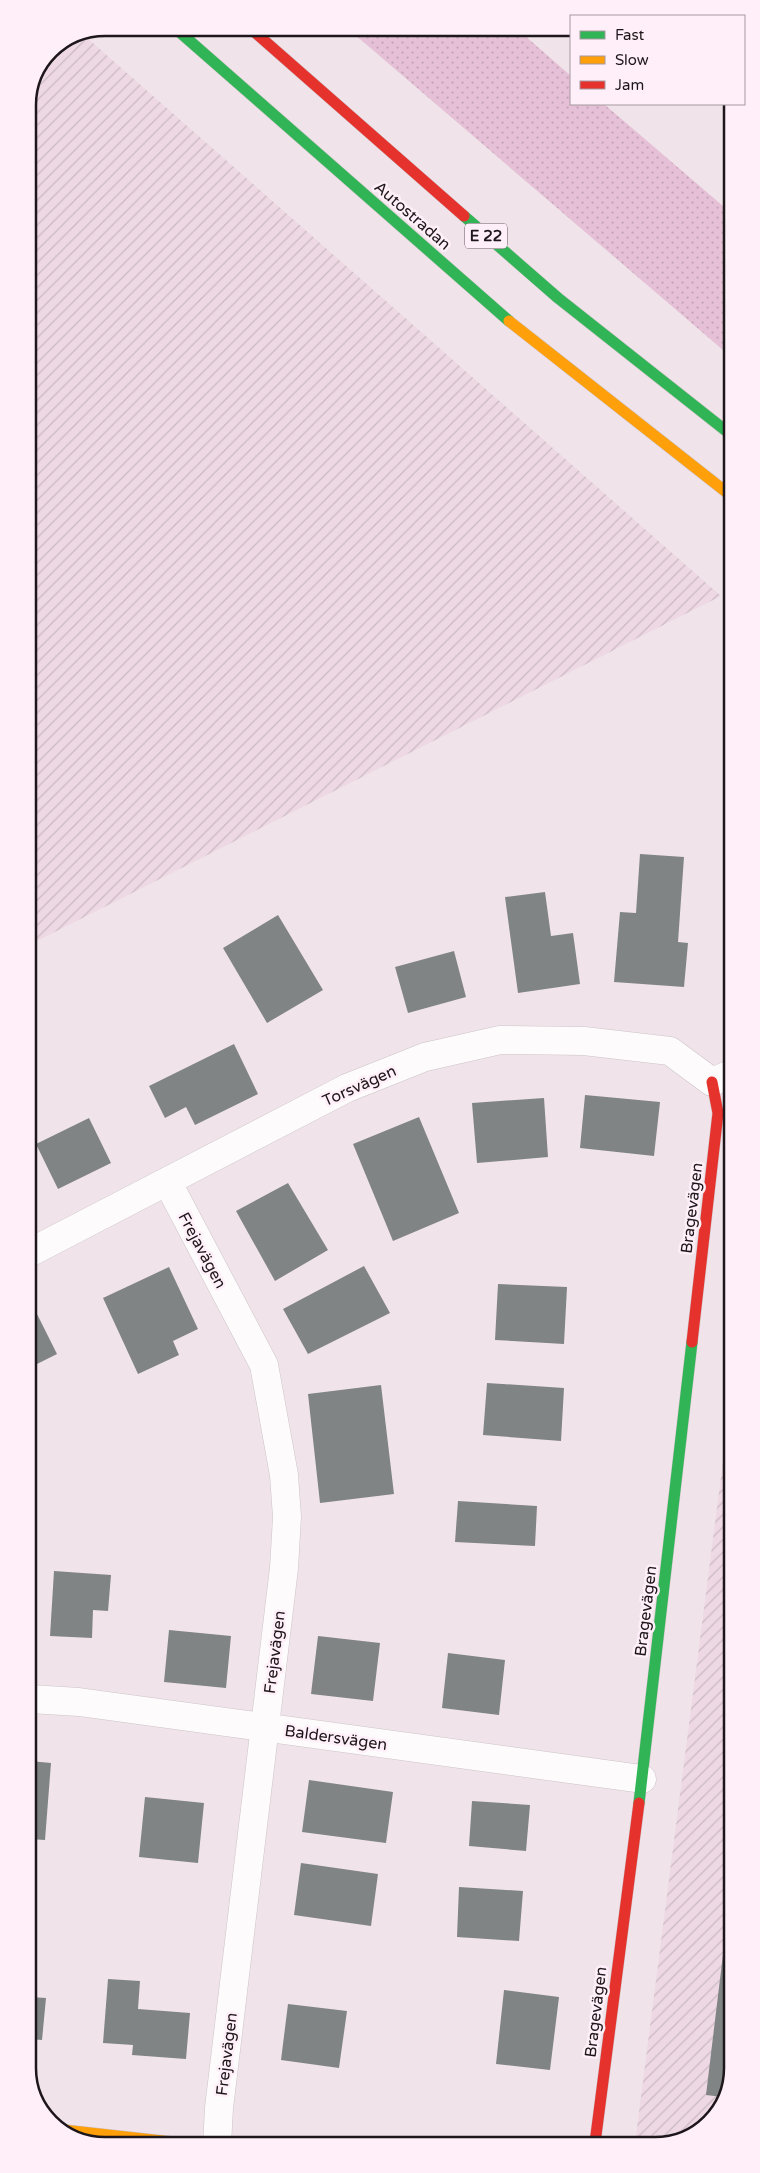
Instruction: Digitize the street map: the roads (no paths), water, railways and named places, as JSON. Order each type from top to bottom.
[{"type":"main road","name":"Autostradan","points":[[184,36],[504,317],[724,490]]},
{"type":"main road","name":"Autostradan","points":[[259,36],[558,298],[724,429]]},
{"type":"main road","name":"Bragevägen","points":[[596,2137],[642,1779],[721,1078]]},
{"type":"main road","points":[[78,2132],[126,2137]]},
{"type":"street","name":"Torsvägen","points":[[36,1249],[347,1088],[425,1057],[500,1040],[584,1041],[670,1051],[721,1078]]},
{"type":"street","name":"Frejavägen","points":[[168,1182],[264,1365],[284,1475],[287,1517],[284,1568],[219,2108],[217,2137]]},
{"type":"street","name":"Baldersvägen","points":[[36,1699],[79,1702],[642,1779]]}]
